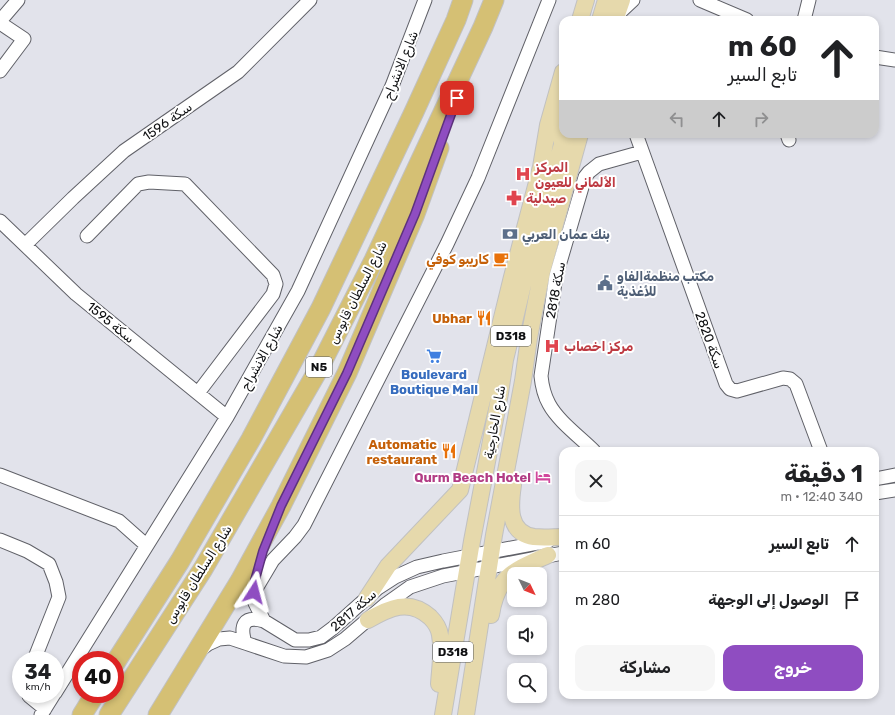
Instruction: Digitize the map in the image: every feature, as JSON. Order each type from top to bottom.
[{"type":"highway","name":"شارع السلطان قابوس","points":[[123,651],[180,561],[251,440],[321,308],[414,112],[463,0]]},
{"type":"highway","name":"شارع السلطان قابوس","points":[[109,715],[203,569],[317,372],[374,260],[483,27],[494,0]]},
{"type":"highway","points":[[158,715],[240,581],[281,506],[347,373],[412,221],[483,27]]},
{"type":"highway","points":[[82,715],[89,703]]},
{"type":"main road","points":[[581,16],[586,0]]},
{"type":"main road","points":[[601,16],[606,0]]},
{"type":"main road","points":[[367,598],[388,566],[460,490],[512,277],[542,162],[548,125],[559,86]]},
{"type":"main road","name":"شارع الخارجية","points":[[466,715],[472,684],[490,559],[542,271],[579,138]]},
{"type":"main road","name":"شارع الخارجية","points":[[443,715],[505,360],[527,268],[564,139]]},
{"type":"main road","points":[[523,381],[524,416],[510,502],[511,516],[515,525],[523,532],[533,537],[559,538]]},
{"type":"main road","points":[[472,684],[490,625],[492,604],[498,588],[517,569],[556,554]]},
{"type":"main road","points":[[368,620],[385,610],[398,606],[410,606],[426,614],[434,621],[440,635],[441,648],[437,715]]},
{"type":"street","points":[[0,71],[24,39],[0,22],[18,0]]},
{"type":"street","name":"سكة 1596","points":[[25,245],[124,151],[238,72],[310,0]]},
{"type":"street","name":"شارع الانشراح","points":[[64,679],[146,545],[228,417],[298,291],[392,86],[425,0]]},
{"type":"street","points":[[254,592],[273,560],[295,537],[304,525],[447,244],[478,178],[548,0]]},
{"type":"street","points":[[618,12],[633,0]]},
{"type":"street","points":[[700,0],[738,16]]},
{"type":"street","points":[[805,16],[809,0]]},
{"type":"street","points":[[879,58],[895,60]]},
{"type":"street","name":"سكة 2820","points":[[637,138],[726,384],[730,389],[737,391],[783,378],[790,379],[796,384],[820,447]]},
{"type":"street","name":"سكة 2818","points":[[590,447],[557,416],[549,404],[543,387],[541,376],[556,276],[585,177],[599,164],[642,152]]},
{"type":"street","points":[[87,236],[138,184],[149,182],[185,184],[273,275],[276,284],[273,294],[198,393]]},
{"type":"street","name":"سكة 1595","points":[[0,221],[76,294],[228,417]]},
{"type":"street","points":[[0,475],[119,522],[146,545]]},
{"type":"street","points":[[879,478],[895,475]]},
{"type":"street","points":[[879,492],[895,490]]},
{"type":"street","points":[[264,621],[256,603],[254,592],[255,580],[263,551],[281,506]]},
{"type":"street","name":"سكة 2817","points":[[197,652],[208,644],[219,639],[230,638],[284,656],[306,657],[328,650],[410,587],[443,576],[467,571],[490,559],[559,539]]},
{"type":"street","points":[[0,540],[27,551],[49,564],[56,582],[59,597],[38,651]]},
{"type":"street","name":"سكة 2817","points":[[264,621],[295,640],[309,640],[321,637],[395,576],[417,567],[470,555],[490,559],[556,554]]},
{"type":"street","points":[[245,643],[242,632],[243,625],[248,620],[256,618],[264,621]]},
{"type":"street","points":[[36,703],[43,712]]},
{"type":"street","name":"شارع الانشراح","points":[[43,712],[49,703]]},
{"type":"place","name":"المركز الألماني للعيون","points":[[523,174]]},
{"type":"place","name":"صيدلية","points":[[514,198]]},
{"type":"place","name":"بنك عمان العربي","points":[[510,234]]},
{"type":"place","name":"كاريبو كوفي","points":[[501,259]]},
{"type":"place","name":"مكتب منظمةالفاو للأغذية","points":[[605,283]]},
{"type":"place","name":"Ubhar","points":[[484,318]]},
{"type":"place","name":"مركز اخصاب","points":[[552,346]]},
{"type":"place","name":"Boulevard Boutique Mall","points":[[434,356]]},
{"type":"place","name":"Automatic restaurant","points":[[449,451]]},
{"type":"place","name":"Qurm Beach Hotel","points":[[543,477]]},
{"type":"route","points":[[254,592],[255,580],[263,551],[281,506],[347,373],[415,214],[457,98]]}]
